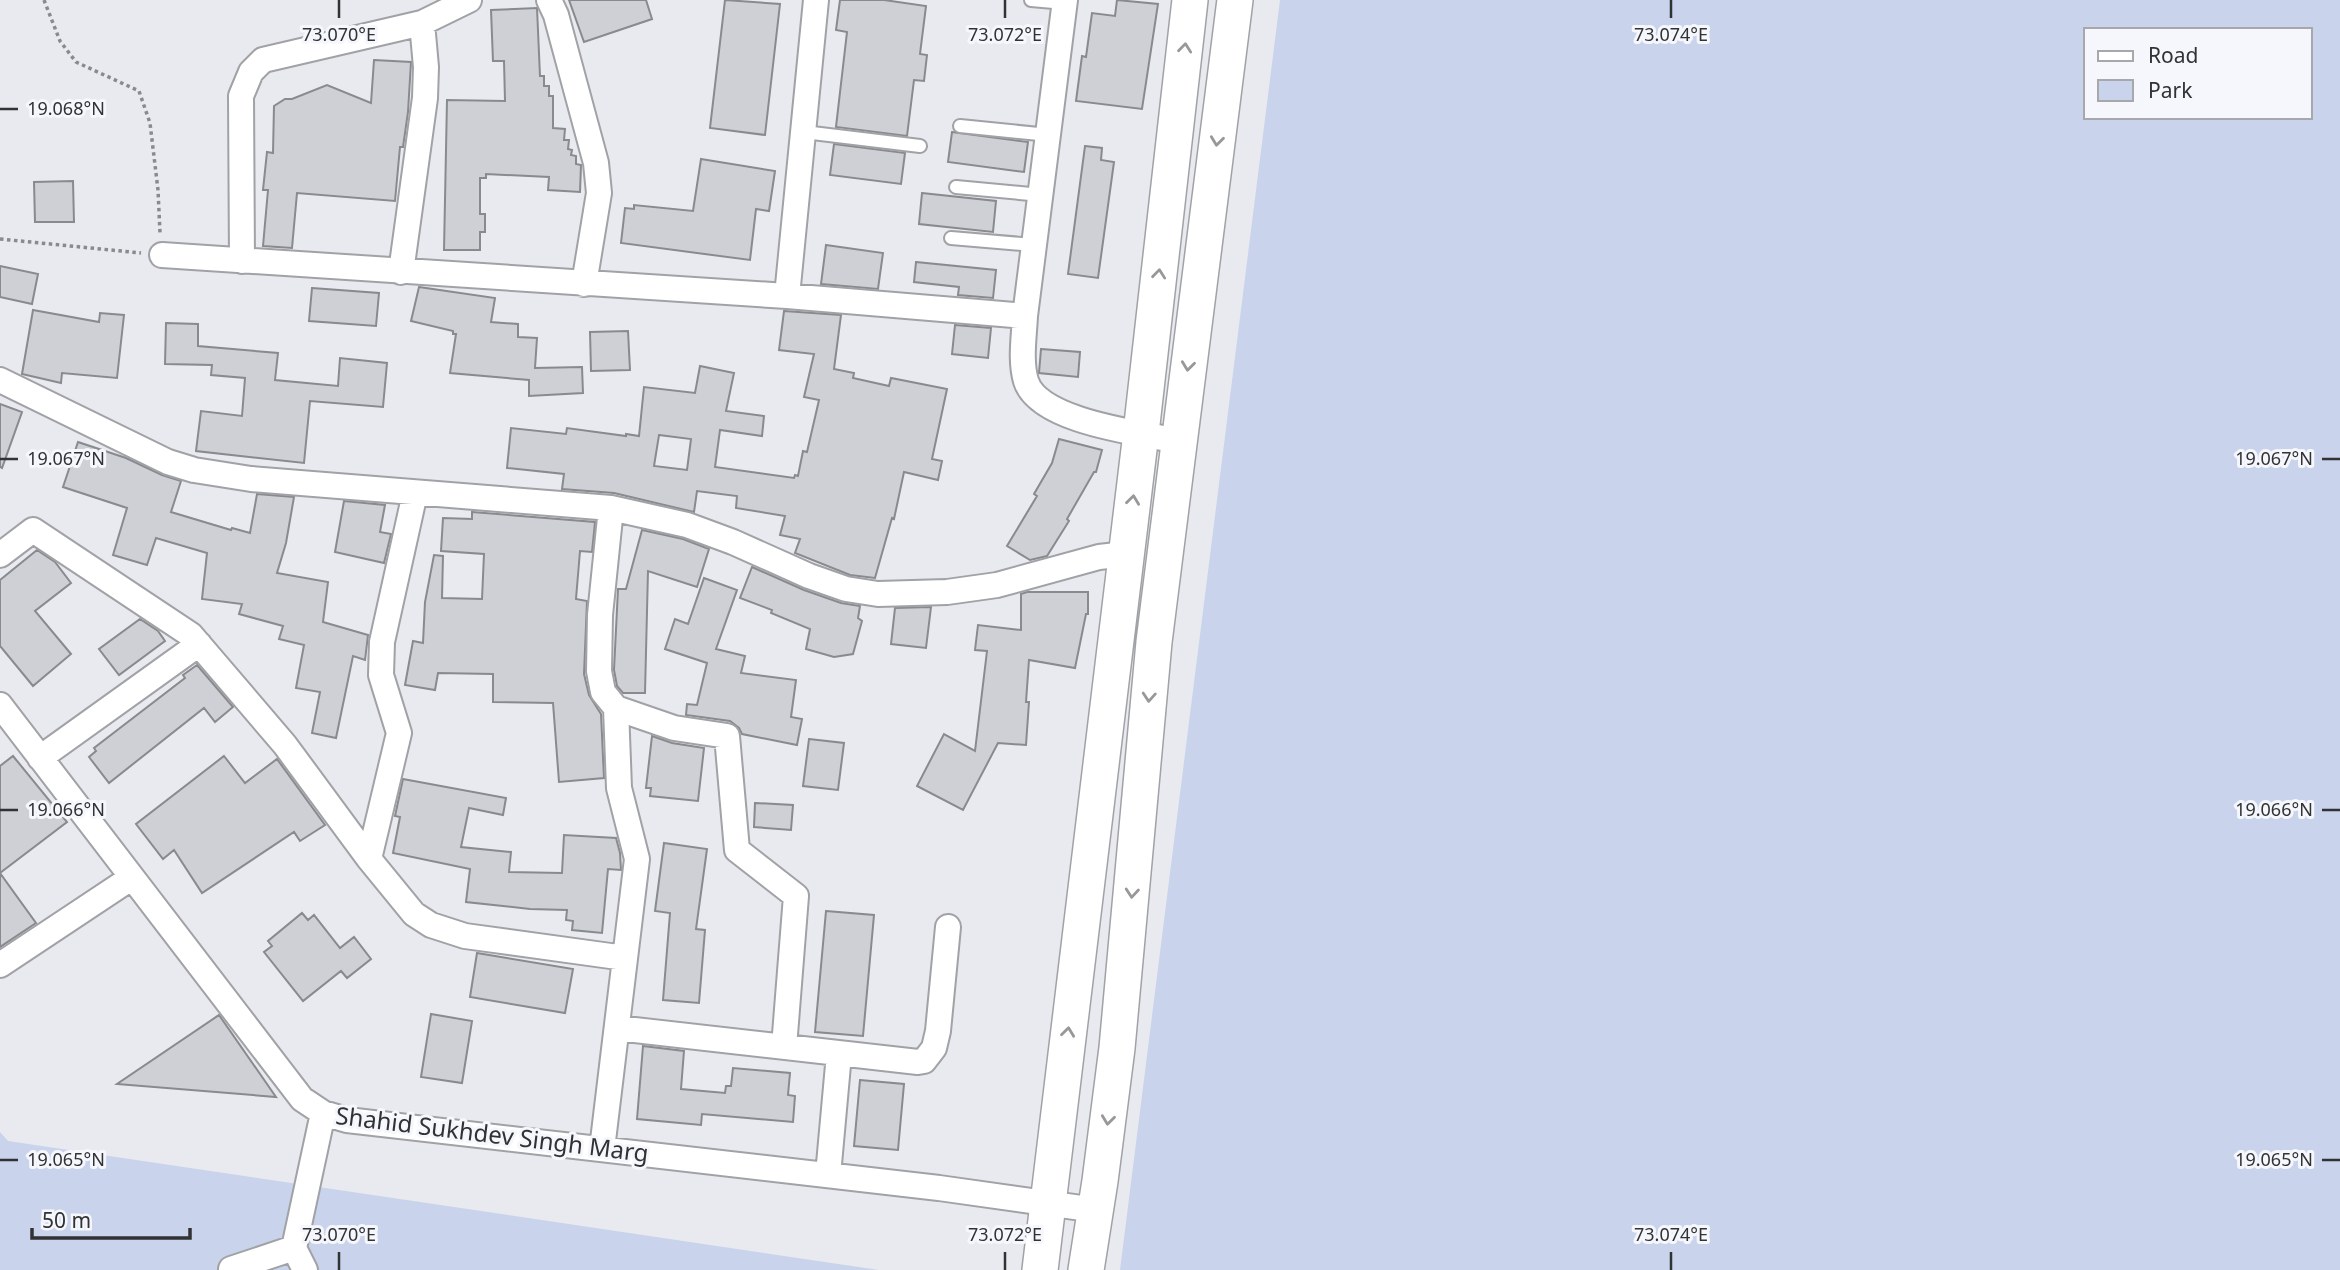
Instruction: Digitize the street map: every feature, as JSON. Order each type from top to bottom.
[{"type":"main road","points":[[1040,1270],[1039,1191],[1097,795],[1190,0]]},
{"type":"main road","points":[[1086,1270],[1118,1048],[1155,631],[1235,0]]},
{"type":"main road","points":[[1119,614],[1155,631]]},
{"type":"main road","points":[[1091,830],[1137,838]]},
{"type":"main road","points":[[1039,1191],[1098,1195]]},
{"type":"street","points":[[242,261],[240,110],[244,84],[251,72],[263,60],[422,23],[469,0]]},
{"type":"street","points":[[549,0],[556,15],[596,163],[598,193],[584,284]]},
{"type":"street","points":[[787,296],[816,0]]},
{"type":"street","points":[[1065,1],[1025,316],[1023,358],[1027,384],[1042,403],[1073,419],[1178,441]]},
{"type":"street","points":[[401,271],[425,98],[426,67],[422,23]]},
{"type":"street","points":[[162,255],[787,296],[1025,316]]},
{"type":"street","points":[[0,380],[169,462],[194,471],[251,479],[611,508],[687,526],[846,589],[878,594],[947,592],[997,585],[1098,557],[1126,554]]},
{"type":"street","points":[[369,859],[399,733],[381,675],[382,642],[415,493]]},
{"type":"street","points":[[611,508],[603,569],[599,671],[603,692],[615,708],[674,728],[727,736],[737,850],[796,897],[784,1048]]},
{"type":"street","points":[[0,555],[33,530],[191,635],[285,745],[369,859],[414,914],[431,925],[446,932],[625,958]]},
{"type":"street","points":[[40,758],[199,643]]},
{"type":"street","name":"Shahid Sukhdev Singh Marg","points":[[0,705],[302,1099],[323,1113],[347,1120],[939,1188],[1039,1191]]},
{"type":"street","points":[[601,1149],[637,859],[618,788],[615,708]]},
{"type":"street","points":[[0,965],[131,878]]},
{"type":"street","points":[[617,1028],[839,1054],[924,1061],[934,1048],[938,1031],[948,927]]},
{"type":"street","points":[[828,1175],[839,1054]]},
{"type":"street","points":[[231,1269],[300,1259],[323,1113]]},
{"type":"lane","points":[[1031,0],[1065,1]]},
{"type":"lane","points":[[960,126],[1049,135]]},
{"type":"lane","points":[[804,132],[920,146]]},
{"type":"lane","points":[[956,187],[1041,195]]},
{"type":"lane","points":[[951,238],[1034,245]]},
{"type":"path","points":[[0,239],[162,255],[150,123],[139,91],[76,62],[60,41],[44,0]]},
{"type":"green space","points":[[1280,0],[2340,0],[2340,1270],[1120,1270]]},
{"type":"green space","points":[[0,1132],[8,1141],[879,1270],[0,1270]]},
{"type":"building","points":[[569,0],[646,0],[652,19],[584,42]]},
{"type":"building","points":[[725,0],[780,4],[765,135],[710,128]]},
{"type":"building","points":[[840,0],[884,0],[926,6],[920,54],[927,55],[924,81],[914,80],[907,136],[836,127],[847,32],[836,30]]},
{"type":"building","points":[[1117,0],[1158,4],[1142,109],[1076,101],[1082,56],[1086,57],[1092,13],[1115,16]]},
{"type":"building","points":[[537,8],[540,76],[544,76],[544,86],[549,86],[549,96],[553,96],[553,128],[565,129],[564,140],[569,140],[568,149],[572,150],[571,155],[576,156],[576,164],[581,165],[580,192],[548,190],[549,177],[486,174],[486,178],[480,178],[480,214],[485,214],[485,232],[480,232],[480,250],[444,250],[447,100],[505,101],[504,61],[493,61],[491,10]]},
{"type":"building","points":[[374,60],[411,62],[408,112],[403,147],[400,147],[395,201],[297,193],[292,248],[263,246],[268,190],[263,190],[267,152],[273,153],[274,106],[285,99],[292,99],[327,85],[371,103]]},
{"type":"building","points":[[952,132],[1028,142],[1024,172],[948,162]]},
{"type":"building","points":[[834,144],[905,153],[901,184],[830,175]]},
{"type":"building","points":[[1085,146],[1102,148],[1101,160],[1114,162],[1098,278],[1068,274]]},
{"type":"building","points":[[701,159],[775,171],[769,211],[756,209],[750,260],[621,243],[625,208],[634,209],[634,205],[693,211]]},
{"type":"building","points":[[73,181],[74,222],[35,222],[34,182]]},
{"type":"building","points":[[922,193],[996,201],[993,232],[919,224]]},
{"type":"building","points":[[826,245],[883,253],[878,289],[821,284]]},
{"type":"building","points":[[916,262],[996,270],[993,298],[958,295],[959,287],[914,282]]},
{"type":"building","points":[[0,266],[38,274],[32,304],[0,297]]},
{"type":"building","points":[[419,287],[495,298],[491,322],[518,324],[518,337],[537,338],[535,368],[582,367],[583,393],[529,396],[529,380],[450,373],[456,334],[411,321]]},
{"type":"building","points":[[312,288],[379,293],[376,326],[309,321]]},
{"type":"building","points":[[33,310],[99,322],[100,313],[124,315],[117,378],[62,373],[61,383],[22,374]]},
{"type":"building","points":[[784,311],[841,315],[834,369],[854,373],[853,378],[889,386],[891,378],[947,389],[932,459],[942,461],[938,480],[904,472],[894,519],[892,518],[875,578],[850,575],[795,553],[800,539],[780,535],[785,516],[736,508],[737,496],[697,491],[694,512],[614,493],[562,489],[564,474],[507,468],[511,428],[566,434],[567,428],[639,436],[644,387],[695,393],[700,366],[734,373],[726,411],[764,416],[762,436],[720,430],[715,467],[794,478],[795,475],[798,476],[803,451],[807,452],[819,400],[804,397],[814,354],[779,350]],"holes":[[[659,435],[691,439],[687,470],[654,466]]]},
{"type":"building","points":[[166,323],[198,324],[198,346],[278,353],[275,380],[338,386],[340,358],[387,363],[383,407],[310,401],[304,463],[196,451],[201,411],[242,416],[245,378],[211,375],[212,365],[165,364]]},
{"type":"building","points":[[955,325],[991,328],[988,358],[952,354]]},
{"type":"building","points":[[628,331],[630,370],[591,371],[590,332]]},
{"type":"building","points":[[1041,349],[1080,352],[1078,377],[1039,373]]},
{"type":"building","points":[[0,404],[22,412],[2,468],[0,467]]},
{"type":"building","points":[[1059,439],[1102,450],[1096,472],[1047,556],[1030,560],[1007,546],[1037,496],[1034,494],[1052,463]]},
{"type":"building","points":[[78,442],[181,481],[171,512],[231,530],[232,528],[250,533],[257,494],[294,497],[286,543],[277,573],[328,582],[323,622],[368,635],[365,660],[353,656],[336,738],[312,733],[320,692],[296,688],[304,645],[279,639],[283,626],[239,614],[242,604],[202,599],[207,553],[156,538],[147,565],[113,555],[127,508],[63,487]]},
{"type":"building","points":[[344,501],[385,505],[380,532],[391,534],[384,563],[335,552]]},
{"type":"building","points":[[472,512],[595,522],[592,552],[580,551],[576,599],[587,601],[584,674],[589,695],[601,714],[604,778],[559,782],[553,703],[493,702],[493,674],[438,673],[435,690],[405,685],[413,641],[423,643],[425,602],[434,555],[443,556],[442,598],[482,599],[484,554],[441,551],[443,518],[472,519]]},
{"type":"building","points":[[642,530],[683,539],[709,549],[697,587],[648,571],[645,693],[623,693],[617,686],[614,670],[618,589],[626,589]]},
{"type":"building","points":[[37,550],[55,562],[71,583],[35,611],[71,654],[33,686],[0,646],[0,580]]},
{"type":"building","points":[[752,567],[804,590],[841,603],[860,606],[858,618],[862,621],[853,654],[834,657],[806,649],[810,629],[740,598]]},
{"type":"building","points":[[704,578],[737,590],[716,649],[745,656],[741,673],[796,680],[791,717],[802,719],[797,745],[742,734],[730,721],[686,715],[687,704],[697,705],[707,663],[665,649],[675,619],[688,624]]},
{"type":"building","points":[[1088,592],[1088,614],[1075,668],[1029,660],[1026,745],[998,743],[963,810],[917,786],[944,734],[975,751],[987,651],[975,650],[978,625],[1021,630],[1021,594]]},
{"type":"building","points":[[931,607],[926,648],[891,644],[895,608]]},
{"type":"building","points":[[140,619],[158,631],[165,641],[119,675],[99,649]]},
{"type":"building","points":[[197,665],[233,707],[215,722],[204,708],[109,783],[89,757],[96,751],[94,748],[185,678],[183,675]]},
{"type":"building","points":[[652,736],[672,743],[704,748],[698,801],[650,796],[651,788],[646,788]]},
{"type":"building","points":[[809,739],[844,743],[838,790],[803,786]]},
{"type":"building","points":[[13,756],[67,822],[0,873],[0,766]]},
{"type":"building","points":[[224,756],[245,783],[277,759],[325,825],[300,841],[294,832],[202,893],[174,850],[163,859],[136,824]]},
{"type":"building","points":[[403,779],[506,798],[503,815],[469,808],[461,847],[511,852],[509,872],[562,873],[564,835],[616,838],[621,870],[608,869],[602,933],[572,930],[573,921],[566,920],[567,910],[466,902],[470,869],[393,853],[400,817],[395,816]]},
{"type":"building","points":[[755,803],[793,805],[791,830],[754,827]]},
{"type":"building","points":[[664,843],[707,849],[696,929],[705,930],[699,1003],[663,1000],[670,913],[655,911]]},
{"type":"building","points":[[0,873],[36,923],[0,947]]},
{"type":"building","points":[[826,911],[874,915],[863,1036],[815,1032]]},
{"type":"building","points":[[302,913],[308,920],[314,915],[340,948],[354,937],[371,959],[347,978],[341,971],[303,1001],[264,952],[272,946],[268,941]]},
{"type":"building","points":[[477,953],[573,969],[565,1013],[470,997]]},
{"type":"building","points":[[431,1014],[472,1021],[462,1083],[421,1077]]},
{"type":"building","points":[[219,1015],[276,1097],[117,1084]]},
{"type":"building","points":[[643,1046],[684,1051],[681,1089],[725,1093],[726,1086],[731,1086],[733,1068],[790,1073],[788,1095],[795,1096],[793,1122],[702,1114],[701,1125],[637,1119]]},
{"type":"building","points":[[860,1080],[904,1084],[898,1150],[854,1146]]}]
